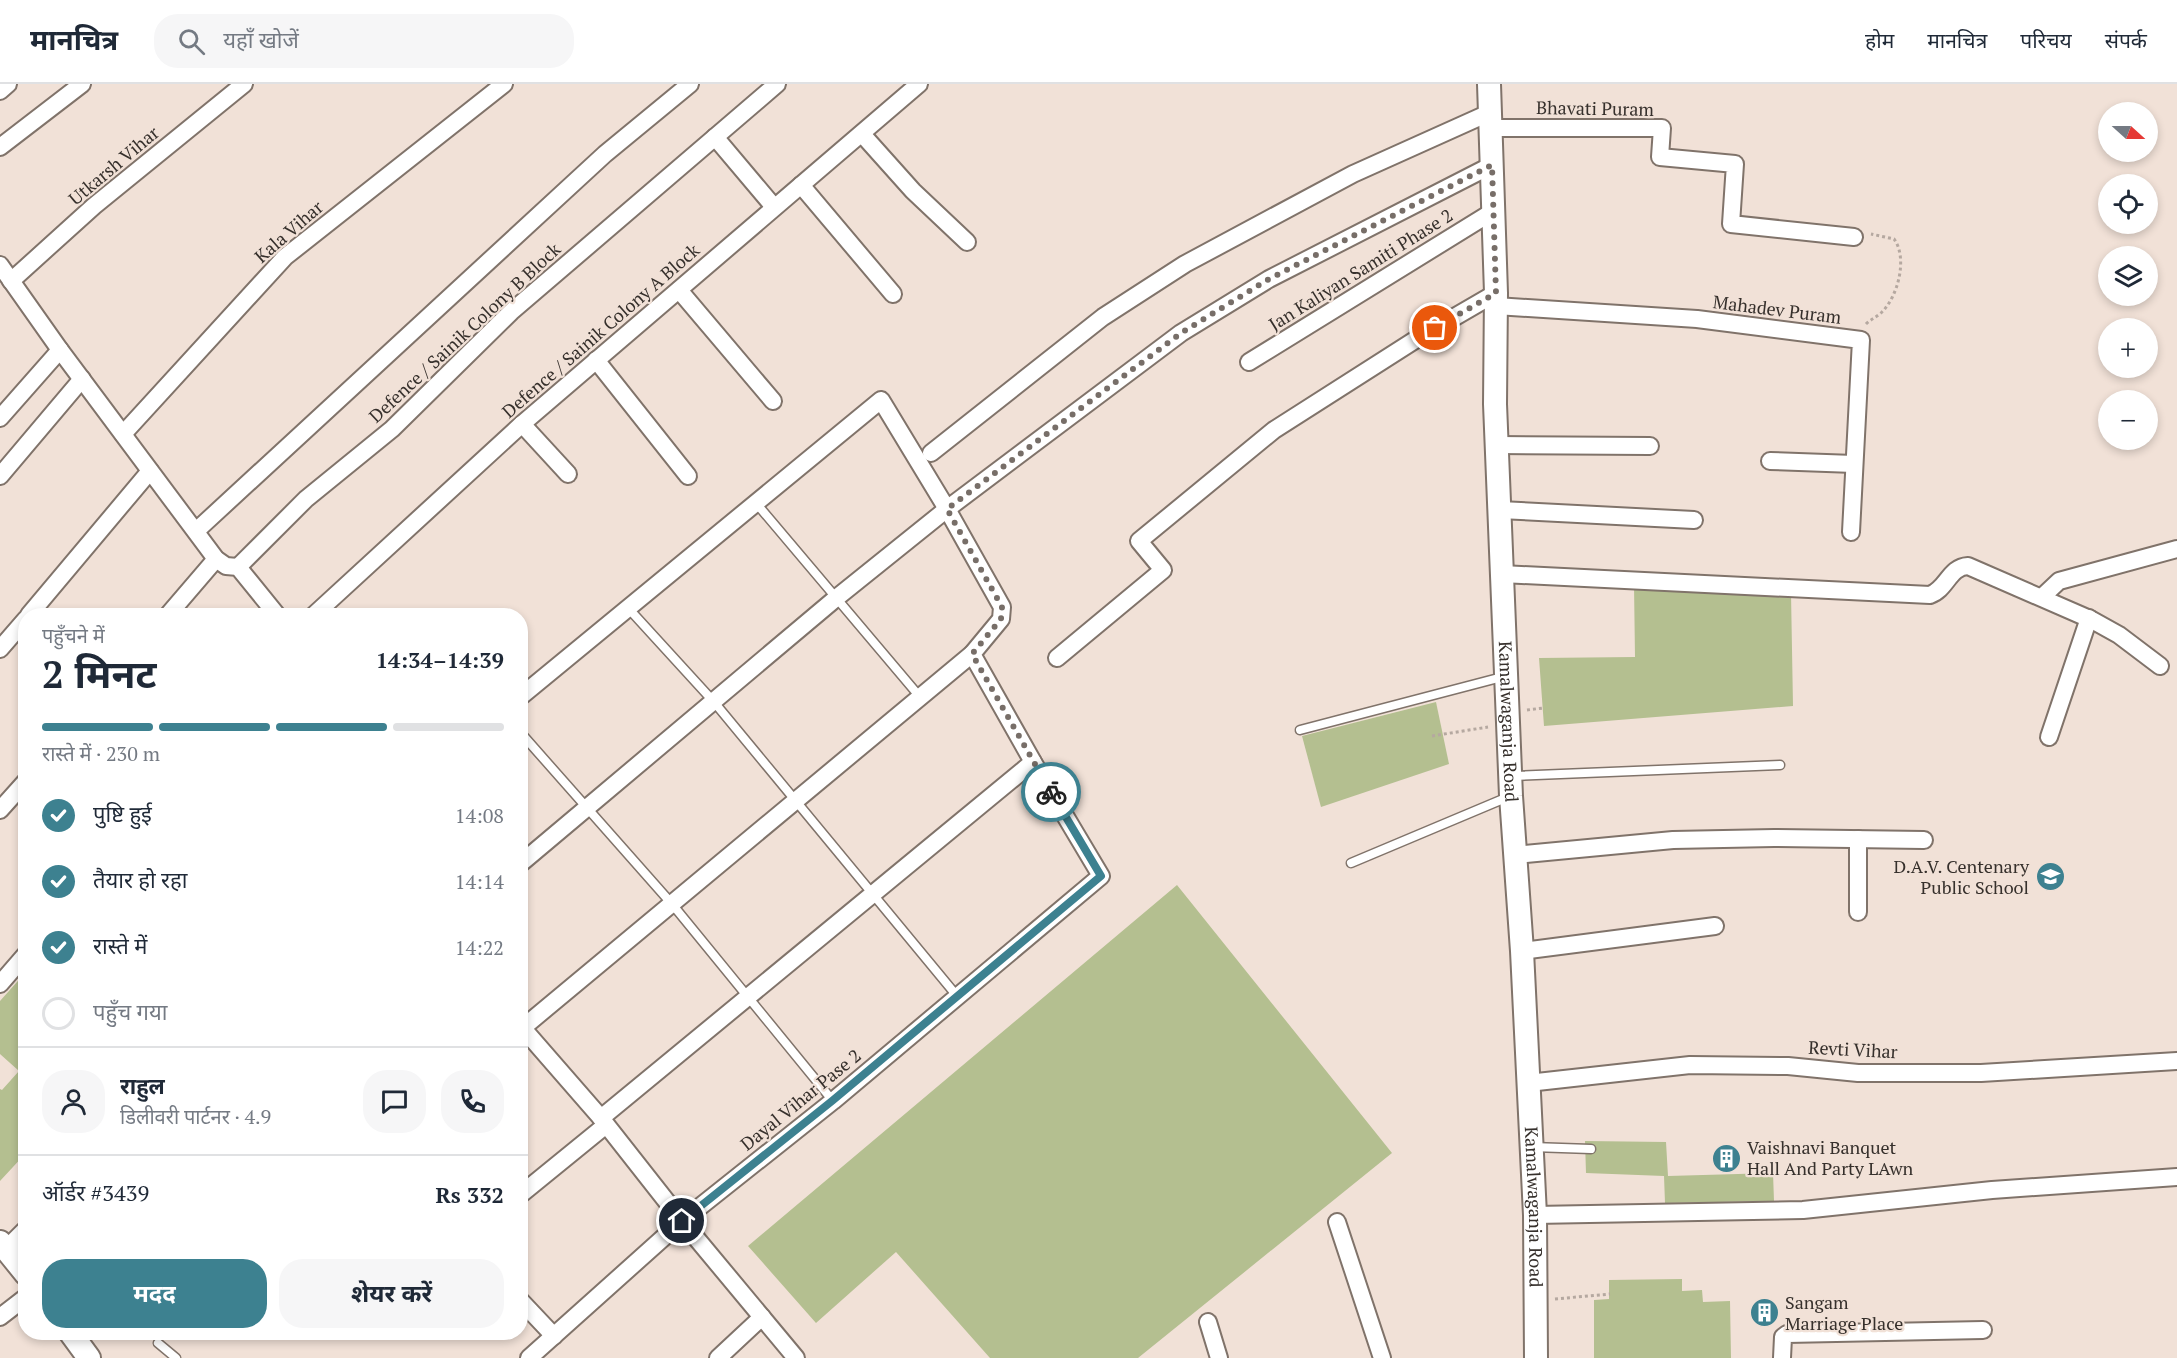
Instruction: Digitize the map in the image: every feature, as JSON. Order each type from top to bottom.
[{"type":"main road","name":"Kamalwaganja Road","points":[[1489,84],[1496,300],[1495,404],[1511,786],[1535,1215],[1536,1358]]},
{"type":"main road","points":[[3,1246],[18,1264]]},
{"type":"main road","points":[[76,1340],[89,1358]]},
{"type":"street","points":[[0,91],[8,84]]},
{"type":"street","points":[[0,147],[82,84]]},
{"type":"street","name":"Utkarsh Vihar","points":[[11,281],[94,206],[244,84]]},
{"type":"street","name":"Kala Vihar","points":[[123,434],[285,257],[504,84]]},
{"type":"street","points":[[196,531],[604,154],[690,84]]},
{"type":"street","name":"Defence / Sainik Colony B Block","points":[[238,567],[306,499],[392,429],[511,312],[777,84]]},
{"type":"street","name":"Defence / Sainik Colony A Block","points":[[322,608],[522,424],[919,84]]},
{"type":"street","points":[[931,453],[1103,317],[1185,264],[1353,174],[1491,120]]},
{"type":"street","name":"Bhavati Puram","points":[[1491,120],[1662,128],[1660,157],[1735,164],[1731,224],[1854,237]]},
{"type":"street","points":[[862,134],[913,191],[967,242]]},
{"type":"street","points":[[715,137],[774,207]]},
{"type":"street","points":[[528,857],[947,509],[1181,333],[1269,279],[1492,165]]},
{"type":"street","points":[[801,185],[893,294]]},
{"type":"street","name":"Jan Kaliyan Samiti Phase 2","points":[[1249,362],[1492,212]]},
{"type":"street","points":[[0,265],[60,350],[216,559],[226,566],[238,567],[272,608]]},
{"type":"street","points":[[679,290],[772,401]]},
{"type":"street","points":[[1057,658],[1162,570],[1139,541],[1274,430],[1414,340],[1496,300]]},
{"type":"street","name":"Mahadev Puram","points":[[1496,300],[1697,319],[1861,340],[1851,532]]},
{"type":"street","points":[[0,418],[60,350]]},
{"type":"street","points":[[596,360],[688,476]]},
{"type":"street","points":[[0,476],[82,379]]},
{"type":"street","points":[[528,691],[881,400],[947,509],[1002,607],[1001,619],[972,654],[528,1022]]},
{"type":"street","points":[[522,424],[568,474]]},
{"type":"street","points":[[1497,446],[1650,446]]},
{"type":"street","points":[[1770,461],[1854,464]]},
{"type":"street","points":[[35,608],[150,471]]},
{"type":"street","points":[[1500,510],[1694,520]]},
{"type":"street","points":[[2049,590],[2177,549]]},
{"type":"street","points":[[174,608],[216,559]]},
{"type":"street","points":[[1502,574],[1930,595],[1939,592],[1955,569],[1968,566],[2049,590],[2088,618],[2119,635],[2160,666]]},
{"type":"street","points":[[2049,737],[2088,618]]},
{"type":"street","points":[[0,649],[18,628]]},
{"type":"street","points":[[528,1189],[747,998],[1033,762],[972,654]]},
{"type":"street","name":"Dayal Vihar Pase 2","points":[[529,1358],[682,1221],[832,1101],[1101,876],[1033,762]]},
{"type":"street","points":[[0,810],[18,790]]},
{"type":"street","points":[[1858,839],[1858,912]]},
{"type":"street","points":[[1515,855],[1673,840],[1924,840]]},
{"type":"street","points":[[1522,951],[1715,926]]},
{"type":"street","points":[[0,984],[18,963]]},
{"type":"street","points":[[528,1036],[604,1121],[682,1221],[796,1358]]},
{"type":"street","name":"Revti Vihar","points":[[1528,1083],[1690,1065],[1788,1066],[1858,1073],[1981,1073],[2177,1061]]},
{"type":"street","points":[[1535,1215],[1803,1210],[1992,1190],[2177,1177]]},
{"type":"street","points":[[1336,1222],[1382,1358]]},
{"type":"street","points":[[3,1246],[18,1235]]},
{"type":"street","points":[[0,1317],[18,1303]]},
{"type":"street","points":[[528,1308],[554,1336]]},
{"type":"street","points":[[718,1358],[762,1317]]},
{"type":"street","points":[[1208,1322],[1219,1358]]},
{"type":"street","points":[[1782,1358],[1783,1338],[1787,1334],[1983,1329]]},
{"type":"lane","points":[[756,503],[920,697]]},
{"type":"lane","points":[[629,609],[714,702],[957,996]]},
{"type":"lane","points":[[1300,730],[1506,676]]},
{"type":"lane","points":[[528,741],[672,904],[832,1101]]},
{"type":"lane","points":[[1351,863],[1511,786],[1780,765]]},
{"type":"lane","points":[[1532,1147],[1591,1149]]},
{"type":"lane","points":[[158,1343],[176,1358]]},
{"type":"path","points":[[1854,237],[1874,234],[1894,239],[1898,245],[1900,265],[1893,297],[1882,312],[1869,321],[1864,328],[1861,340]]},
{"type":"path","points":[[1432,736],[1508,723]]},
{"type":"path","points":[[1536,1300],[1610,1294]]},
{"type":"green space","points":[[1634,585],[1791,593],[1793,706],[1544,726],[1539,658],[1635,657]]},
{"type":"green space","points":[[1436,702],[1449,764],[1321,807],[1302,736]]},
{"type":"green space","points":[[1177,885],[1392,1153],[1138,1358],[990,1358],[896,1252],[816,1323],[748,1246]]},
{"type":"green space","points":[[18,981],[18,1070],[0,1054],[0,1001]]},
{"type":"green space","points":[[18,1072],[18,1162],[0,1181],[0,1089],[2,1090]]},
{"type":"green space","points":[[1585,1141],[1666,1142],[1668,1176],[1773,1173],[1774,1201],[1665,1203],[1664,1176],[1586,1173]]},
{"type":"green space","points":[[1682,1279],[1682,1291],[1702,1290],[1703,1302],[1730,1301],[1731,1358],[1594,1358],[1594,1300],[1609,1299],[1609,1280]]},
{"type":"way so far","points":[[1051,792],[972,654],[1001,619],[1002,607],[947,509],[1181,333],[1269,279],[1492,165],[1496,293],[1435,328]]},
{"type":"place","name":"D.A.V. Centenary Public School","points":[[2050,877]]},
{"type":"place","name":"Vaishnavi Banquet Hall And Party LAwn","points":[[1726,1158]]},
{"type":"place","name":"Sangam Marriage Place","points":[[1764,1313]]},
{"type":"route","points":[[682,1221],[832,1101],[1101,876],[1051,792]]}]
